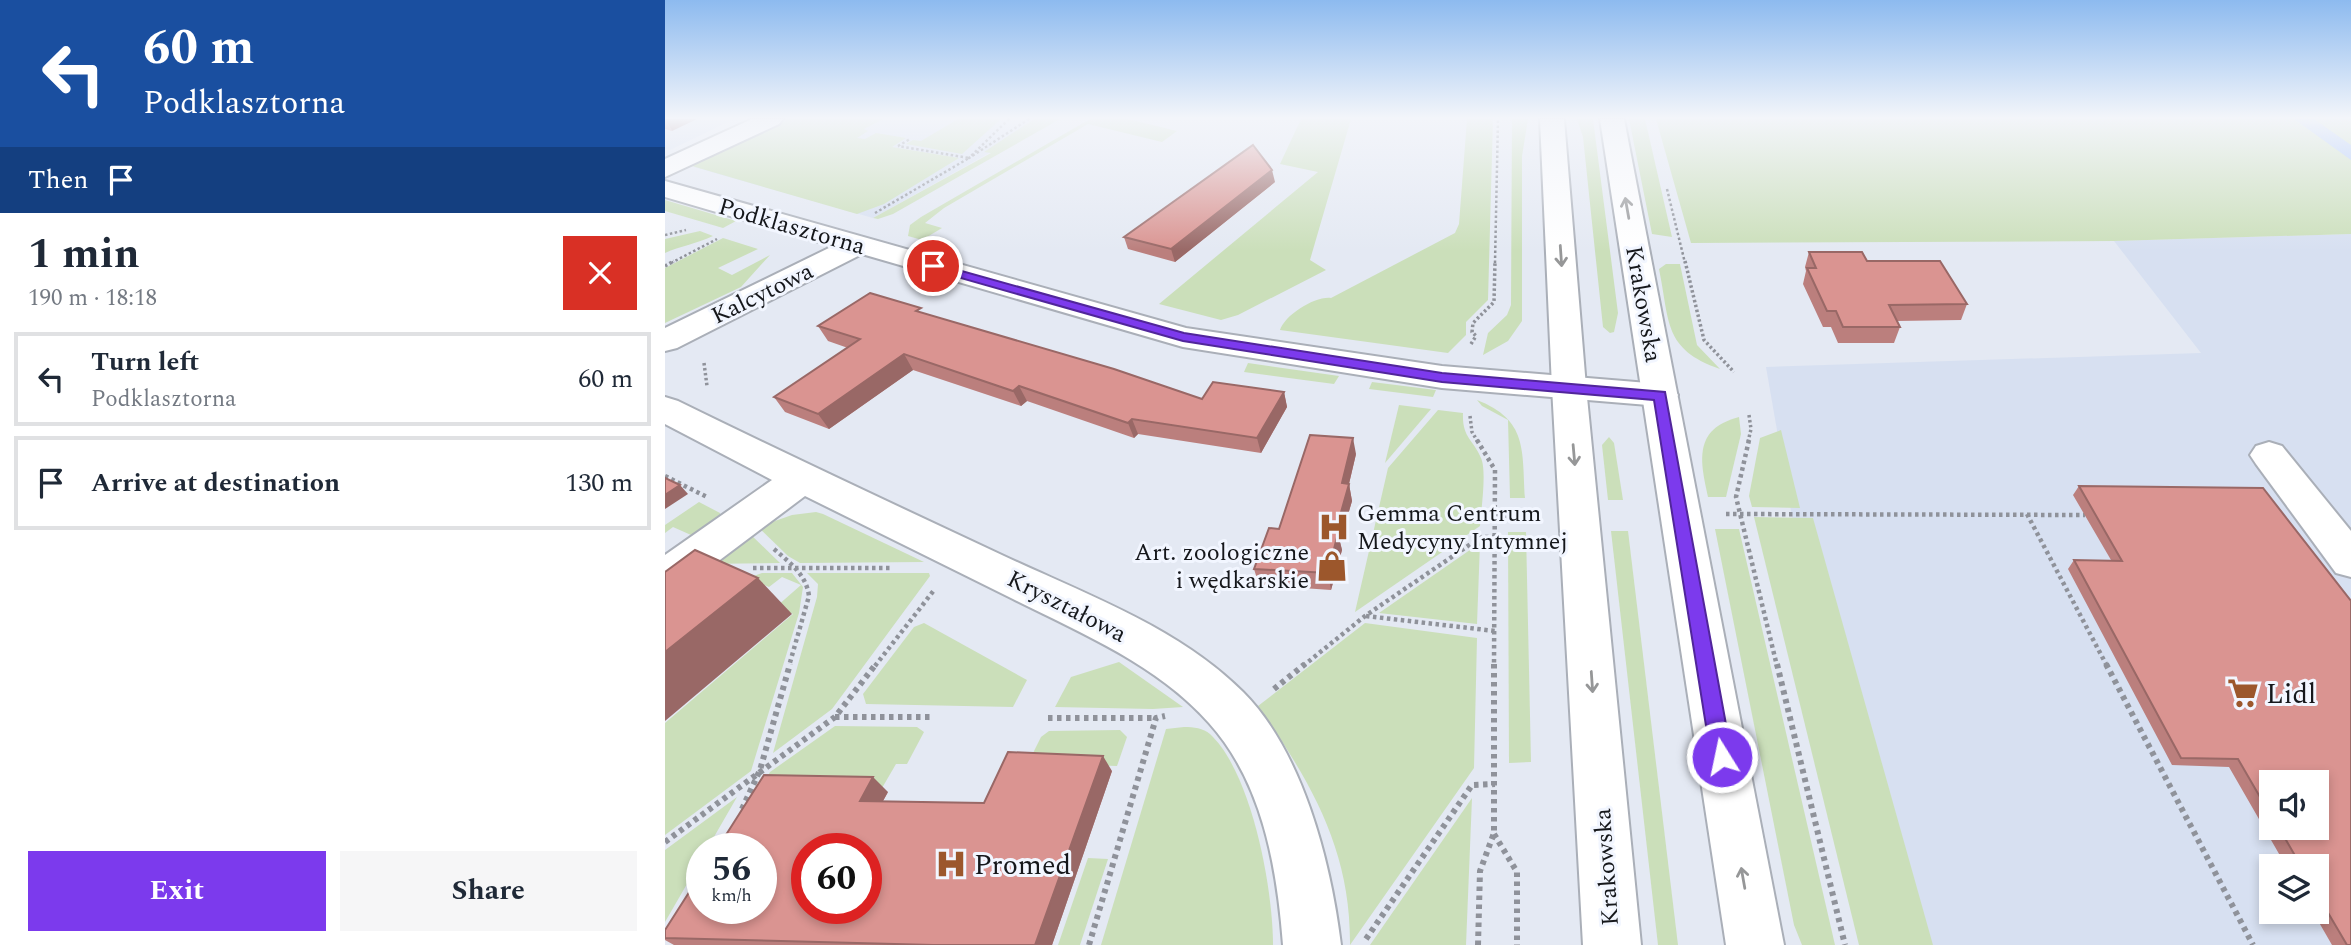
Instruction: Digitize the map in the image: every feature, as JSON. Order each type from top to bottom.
[{"type":"street","name":"Krakowska","points":[[1555,163],[1569,387],[1612,945]]},
{"type":"street","name":"Krakowska","points":[[1620,163],[1755,945]]},
{"type":"street","name":"Podklasztorna","points":[[665,189],[864,230],[1183,337],[1442,377],[1660,396]]},
{"type":"street","name":"Kalcytowa","points":[[665,341],[864,230]]},
{"type":"street","name":"Kryształowa","points":[[665,409],[1122,632],[1162,656],[1227,709],[1265,764],[1290,820],[1301,862],[1312,945]]},
{"type":"street","points":[[2269,455],[2351,561]]},
{"type":"street","points":[[672,572],[802,478]]},
{"type":"path","points":[[864,230],[962,163]]},
{"type":"path","points":[[1476,336],[1472,332],[1473,323],[1494,302],[1497,163]]},
{"type":"path","points":[[1666,187],[1704,340],[1734,372]]},
{"type":"path","points":[[665,266],[727,234]]},
{"type":"path","points":[[1467,407],[1472,432],[1495,470],[1496,516],[1494,833],[1480,871],[1478,945]]},
{"type":"path","points":[[1749,415],[1751,429],[1737,497],[1845,945]]},
{"type":"path","points":[[665,476],[705,496],[744,521],[796,569],[809,586],[808,604],[760,770],[751,794],[738,816]]},
{"type":"path","points":[[1721,514],[2085,515]]},
{"type":"path","points":[[2027,514],[2253,945]]},
{"type":"path","points":[[1496,516],[1525,516]]},
{"type":"path","points":[[1048,718],[1156,718],[1227,709],[1260,700],[1365,616],[1481,537],[1496,537]]},
{"type":"path","points":[[672,572],[904,568]]},
{"type":"path","points":[[665,842],[835,717],[932,595],[939,581]]},
{"type":"path","points":[[1365,616],[1495,631]]},
{"type":"path","points":[[835,717],[932,717]]},
{"type":"path","points":[[1089,945],[1156,718]]},
{"type":"path","points":[[1362,945],[1472,785],[1495,784]]},
{"type":"path","points":[[1494,833],[1517,872],[1517,945]]},
{"type":"shaded area","points":[[702,163],[971,163],[873,218],[694,167]]},
{"type":"shaded area","points":[[2351,234],[2351,945],[1877,945],[1845,821],[1766,367],[2201,353],[2114,241]]},
{"type":"green space","points":[[951,163],[884,204],[857,214],[685,164]]},
{"type":"green space","points":[[973,163],[982,163],[893,214],[873,218]]},
{"type":"green space","points":[[1014,163],[1021,163],[944,208],[925,223],[942,228],[922,240],[908,236],[910,225]]},
{"type":"green space","points":[[1338,163],[1310,260],[1326,270],[1238,315],[1221,320],[1159,304],[1318,172],[1280,164]]},
{"type":"green space","points":[[1464,163],[1492,163],[1488,300],[1466,322],[1466,335],[1448,353],[1280,330],[1288,318],[1309,303],[1331,298],[1455,233],[1459,224]]},
{"type":"green space","points":[[1512,163],[1522,163],[1522,321],[1508,341],[1483,355],[1488,333],[1507,315],[1511,305]]},
{"type":"green space","points":[[1586,163],[1599,163],[1618,313],[1614,332],[1610,333],[1603,327]]},
{"type":"green space","points":[[1638,163],[1655,163],[1672,237],[1652,234]]},
{"type":"green space","points":[[1668,163],[2351,163],[2351,234],[2114,241],[1691,243]]},
{"type":"green space","points":[[665,200],[736,221],[723,228],[665,211]]},
{"type":"green space","points":[[700,231],[713,236],[665,253],[665,239]]},
{"type":"green space","points":[[723,238],[758,249],[718,268],[732,275],[770,255],[741,287],[665,323],[665,268]]},
{"type":"green space","points":[[1666,264],[1680,264],[1697,345],[1720,369],[1688,352],[1672,331],[1659,269]]},
{"type":"green space","points":[[1248,363],[1339,376],[1334,384],[1244,372]]},
{"type":"green space","points":[[1372,382],[1436,390],[1433,397],[1369,389]]},
{"type":"green space","points":[[1477,400],[1494,408],[1506,417],[1514,427],[1522,451],[1525,498],[1510,498],[1508,420],[1482,406]]},
{"type":"green space","points":[[1399,405],[1431,409],[1385,463]]},
{"type":"green space","points":[[1438,410],[1463,413],[1466,433],[1481,458],[1484,481],[1480,526],[1355,612],[1388,468]]},
{"type":"green space","points":[[1739,417],[1741,434],[1726,497],[1708,497],[1703,471],[1703,448],[1714,430],[1724,422]]},
{"type":"green space","points":[[1781,430],[1800,508],[1752,507],[1749,496],[1760,438]]},
{"type":"green space","points":[[1609,437],[1614,443],[1623,500],[1608,500],[1602,445]]},
{"type":"green space","points":[[699,502],[720,513],[721,518],[700,539],[673,527],[665,533],[665,525]]},
{"type":"green space","points":[[816,512],[924,562],[800,563],[788,556],[758,527],[792,515]]},
{"type":"green space","points":[[1754,517],[1813,518],[1933,945],[1859,945]]},
{"type":"green space","points":[[1715,529],[1739,529],[1835,945],[1802,945],[1794,925]]},
{"type":"green space","points":[[1611,531],[1628,531],[1678,945],[1658,945]]},
{"type":"green space","points":[[748,532],[780,563],[702,564]]},
{"type":"green space","points":[[1508,532],[1526,532],[1531,762],[1509,763]]},
{"type":"green space","points":[[1480,543],[1477,624],[1379,613]]},
{"type":"green space","points":[[762,573],[792,573],[803,587],[799,613],[751,771],[665,835],[665,723],[793,614],[777,606],[801,585],[782,577],[769,587],[748,578]]},
{"type":"green space","points":[[807,573],[929,573],[930,576],[832,709],[773,753],[817,597],[818,584]]},
{"type":"green space","points":[[924,623],[1027,680],[1013,707],[866,704],[863,694],[914,627]]},
{"type":"green space","points":[[1365,623],[1477,638],[1474,768],[1350,945],[1349,911],[1343,878],[1324,818],[1295,762],[1258,706]]},
{"type":"green space","points":[[1119,662],[1183,707],[1055,707],[1071,677]]},
{"type":"green space","points":[[835,726],[917,727],[924,732],[907,764],[896,764],[882,788],[768,833],[737,833],[770,772]]},
{"type":"green space","points":[[1198,728],[1210,734],[1225,752],[1238,776],[1264,864],[1273,945],[1101,945],[1166,729]]},
{"type":"green space","points":[[1120,730],[1127,737],[1117,766],[1028,763],[1041,737],[1049,731]]},
{"type":"green space","points":[[737,797],[716,833],[688,833]]},
{"type":"green space","points":[[1472,798],[1466,945],[1370,945]]},
{"type":"green space","points":[[686,835],[686,886],[665,922],[665,850]]},
{"type":"green space","points":[[1088,858],[1108,859],[1080,945],[1058,945]]},
{"type":"building","points":[[1228,163],[1267,163],[1272,170],[1171,249],[1124,237]]},
{"type":"building","points":[[1809,252],[1862,252],[1867,261],[1940,261],[1967,304],[1889,305],[1900,327],[1843,327],[1836,311],[1827,311],[1807,268],[1816,268]]},
{"type":"building","points":[[870,293],[921,308],[916,311],[1114,369],[1202,399],[1213,382],[1284,392],[1257,438],[1132,419],[1128,423],[1019,386],[1013,391],[904,354],[818,414],[774,397],[860,339],[818,326]]},
{"type":"building","points":[[1310,435],[1353,438],[1342,483],[1349,484],[1328,573],[1254,569],[1269,528],[1279,529]]},
{"type":"building","points":[[665,478],[680,485],[665,495]]},
{"type":"building","name":"Lidl","points":[[2079,486],[2263,488],[2351,601],[2351,945],[2347,945],[2329,914],[2329,854],[2294,854],[2286,840],[2329,840],[2329,770],[2259,770],[2259,795],[2238,759],[2181,758],[2074,560],[2122,561]]},
{"type":"building","points":[[695,550],[758,578],[665,652],[665,572]]},
{"type":"building","points":[[1008,752],[1103,756],[1035,945],[665,938],[665,930],[686,897],[686,924],[777,924],[777,833],[727,833],[764,775],[873,777],[860,801],[984,803]]},
{"type":"place","name":"Gemma Centrum Medycyny Intymnej","points":[[1334,527]]},
{"type":"place","name":"Art. zoologiczne i wędkarskie","points":[[1332,566]]},
{"type":"place","name":"Lidl","points":[[2243,693]]},
{"type":"place","name":"Promed","points":[[951,864]]},
{"type":"route","points":[[933,266],[1183,337],[1442,377],[1660,396],[1722,757]]}]
